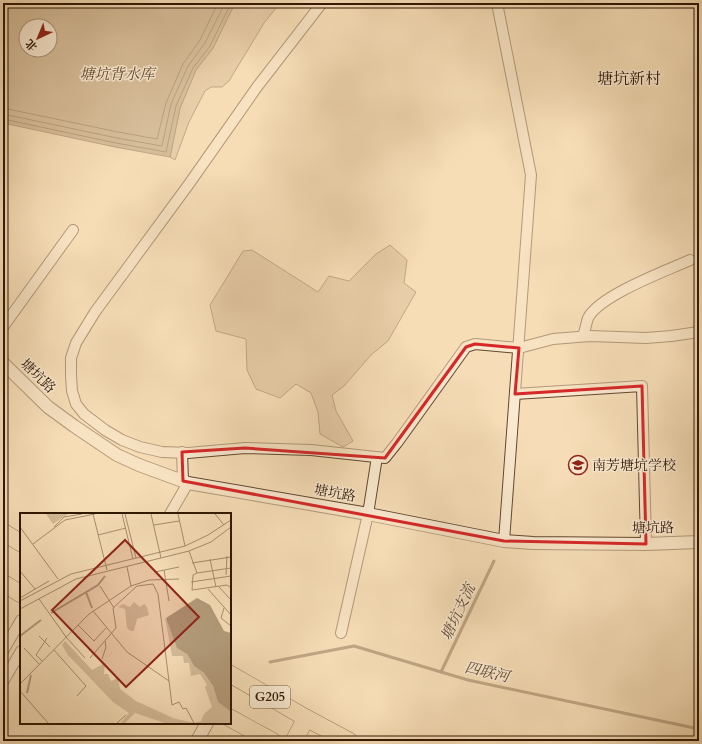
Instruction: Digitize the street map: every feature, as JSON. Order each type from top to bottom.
[{"type":"highway","points":[[3,532],[20,542]]},
{"type":"highway","points":[[3,583],[20,593]]},
{"type":"highway","name":"G205","points":[[231,677],[349,741]]},
{"type":"highway","points":[[294,741],[306,718]]},
{"type":"highway","name":"G205","points":[[231,719],[272,741]]},
{"type":"street","points":[[322,3],[257,87],[189,184],[95,312],[76,343],[71,358],[70,376],[76,404],[84,414],[122,440],[140,447],[162,452],[245,448],[311,450],[385,458],[466,347],[476,344],[519,348],[553,339],[583,336],[646,338],[699,332]]},
{"type":"street","points":[[497,3],[531,175],[504,541]]},
{"type":"street","points":[[3,326],[73,230]]},
{"type":"street","points":[[583,336],[588,318],[594,310],[606,300],[622,291],[690,260]]},
{"type":"street","name":"塘坑路","points":[[3,363],[48,407],[117,455],[185,482],[368,514],[504,541],[533,543],[646,544],[699,542]]},
{"type":"street","points":[[515,394],[642,386],[646,544]]},
{"type":"street","points":[[170,513],[185,482],[182,452]]},
{"type":"street","points":[[341,633],[368,514],[378,457]]},
{"type":"street","points":[[3,651],[20,622]]},
{"type":"street","points":[[3,682],[20,653]]},
{"type":"street","points":[[197,741],[206,724]]},
{"type":"highlighted area","points":[[475,344],[519,348],[515,394],[642,386],[646,544],[504,541],[183,481],[182,452],[245,448],[385,458],[466,347]]},
{"type":"shaded area","points":[[235,3],[280,3],[264,23],[229,81],[222,87],[211,87],[205,91],[189,122],[175,160],[170,157],[180,108],[196,70],[213,48]]},
{"type":"shaded area","points":[[390,245],[407,260],[404,283],[416,292],[388,341],[371,355],[344,386],[332,395],[336,411],[353,441],[343,447],[320,434],[318,412],[311,393],[296,384],[280,398],[256,389],[247,370],[246,339],[216,331],[210,305],[243,251],[252,250],[318,292],[329,276],[349,281],[376,254]]},
{"type":"water","name":"塘坑背水库","points":[[3,3],[235,3],[213,48],[196,70],[180,108],[170,157],[3,123]]},
{"type":"waterway","name":"塘坑支流","points":[[441,672],[494,561]]},
{"type":"waterway","name":"四联河","points":[[270,662],[354,646],[468,680],[699,729]]},
{"type":"place","name":"南芳塘坑学校","points":[[578,465]]},
{"type":"district","name":"塘坑新村","points":[[629,79]]}]
